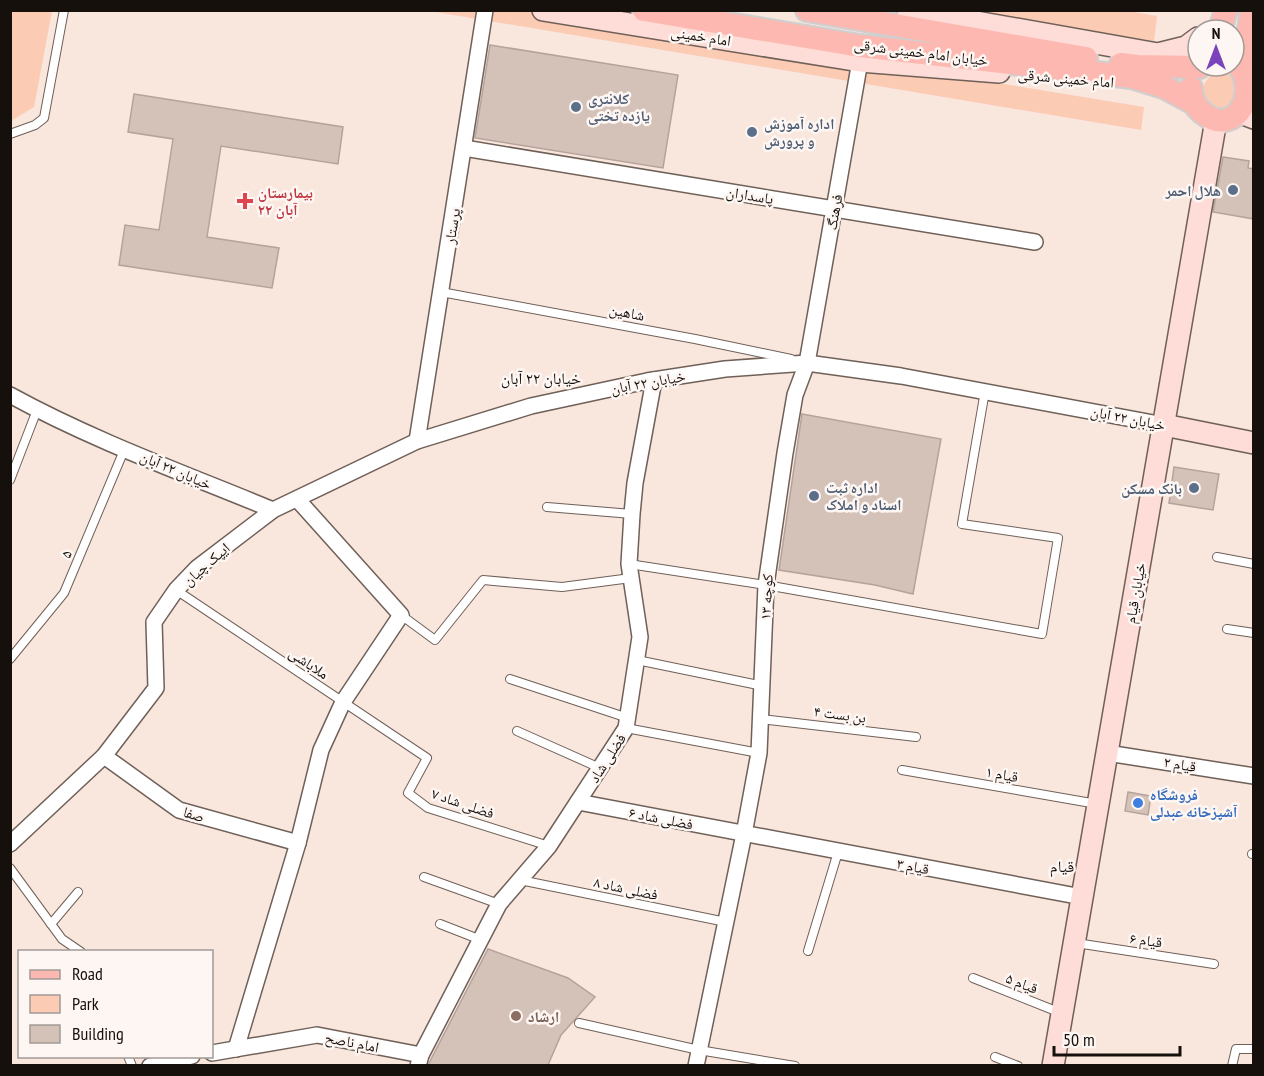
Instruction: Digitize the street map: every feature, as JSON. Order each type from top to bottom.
[{"type":"main road","name":"امام خمینی","points":[[543,10],[860,61]]},
{"type":"main road","name":"خیابان امام خمینی شرقی","points":[[644,10],[860,46],[1132,77],[1164,87],[1194,103],[1207,117],[1216,120]]},
{"type":"main road","name":"خیابان امام خمینی شرقی","points":[[807,10],[1137,66],[1186,66]]},
{"type":"main road","points":[[908,10],[1158,54],[1186,47]]},
{"type":"main road","points":[[1246,62],[1252,10]]},
{"type":"main road","name":"امام خمینی شرقی","points":[[860,61],[1164,87]]},
{"type":"main road","points":[[1216,120],[1247,116],[1252,96],[1252,83],[1246,73]]},
{"type":"main road","points":[[1193,78],[1191,94],[1194,103]]},
{"type":"main road","name":"خیابان قیام","points":[[1053,1065],[1216,120]]},
{"type":"main road","name":"خیابان ۲۲ آبان","points":[[1164,425],[1254,443]]},
{"type":"street","name":"پرستار","points":[[417,441],[485,10]]},
{"type":"street","name":"فرهنگ","points":[[807,363],[860,61]]},
{"type":"street","name":"پاسداران","points":[[464,147],[1035,242]]},
{"type":"street","name":"خیابان ۲۲ آبان","points":[[10,395],[37,410],[273,510],[417,441],[531,406],[654,380],[725,369],[807,363],[901,376],[1164,425]]},
{"type":"street","name":"کوچه ۱۳","points":[[698,1058],[759,753],[766,585],[795,395],[807,363]]},
{"type":"street","name":"فضلی شاد","points":[[419,1060],[499,904],[549,846],[627,723],[640,637],[630,571],[632,514],[635,483],[654,380]]},
{"type":"street","points":[[237,1049],[298,843],[321,750],[343,702],[401,615],[297,499]]},
{"type":"street","name":"ایپک چیان","points":[[10,844],[104,756],[156,688],[154,622],[176,590],[197,568],[273,510]]},
{"type":"street","name":"قیام ۲","points":[[1107,753],[1254,776]]},
{"type":"street","name":"صفا","points":[[104,756],[178,810],[298,843]]},
{"type":"street","name":"فضلی شاد ۶","points":[[578,802],[744,834]]},
{"type":"street","name":"قیام ۳","points":[[744,834],[1082,897]]},
{"type":"street","name":"امام ناصح","points":[[213,1053],[317,1035],[419,1060]]},
{"type":"street","points":[[150,1065],[183,1058]]},
{"type":"lane","points":[[10,134],[35,125],[44,118],[64,10]]},
{"type":"lane","name":"شاهین","points":[[441,292],[695,339],[807,363]]},
{"type":"lane","points":[[401,615],[435,639],[483,580],[562,587],[630,571],[766,585],[1042,634],[1058,538],[962,524],[985,391]]},
{"type":"lane","points":[[10,480],[37,410]]},
{"type":"lane","name":"۵","points":[[10,659],[64,593],[125,448]]},
{"type":"lane","points":[[547,507],[632,514]]},
{"type":"lane","points":[[1217,557],[1254,564]]},
{"type":"lane","name":"ملاباشی","points":[[176,590],[427,758]]},
{"type":"lane","points":[[1227,629],[1254,633]]},
{"type":"lane","points":[[636,660],[763,686]]},
{"type":"lane","points":[[510,679],[627,723],[759,753]]},
{"type":"lane","name":"بن بست ۴","points":[[761,719],[916,737]]},
{"type":"lane","points":[[518,731],[600,768]]},
{"type":"lane","name":"فضلی شاد ۷","points":[[427,758],[408,793],[428,808],[549,846]]},
{"type":"lane","name":"قیام ۱","points":[[902,770],[1098,805]]},
{"type":"lane","points":[[808,951],[838,852]]},
{"type":"lane","points":[[10,868],[62,939],[79,950]]},
{"type":"lane","points":[[424,877],[499,904]]},
{"type":"lane","name":"فضلی شاد ۸","points":[[520,880],[726,922]]},
{"type":"lane","points":[[51,924],[78,892]]},
{"type":"lane","points":[[440,924],[481,940]]},
{"type":"lane","name":"قیام ۶","points":[[1074,943],[1214,964]]},
{"type":"lane","name":"قیام ۵","points":[[973,978],[1062,1013]]},
{"type":"lane","points":[[579,1023],[698,1058],[795,1065]]},
{"type":"lane","points":[[1232,1065],[1236,1049],[1254,1049]]},
{"type":"lane","points":[[995,1057],[1018,1065]]},
{"type":"green space","points":[[11,10],[52,11],[34,107],[11,121]]},
{"type":"green space","points":[[1124,10],[1157,16],[1154,41],[964,11]]},
{"type":"green space","points":[[430,11],[558,11],[1144,107],[1141,130]]},
{"type":"green space","points":[[1238,78],[1238,102],[1221,110],[1212,106],[1203,93],[1207,79]]},
{"type":"building","name":"کلانتری یازده تختی","points":[[490,45],[678,75],[663,168],[475,138]]},
{"type":"building","points":[[134,94],[343,127],[338,164],[221,146],[207,237],[279,248],[272,288],[119,265],[125,225],[159,230],[173,139],[128,132]]},
{"type":"building","name":"هلال احمر","points":[[1223,157],[1249,161],[1248,168],[1254,169],[1254,219],[1213,212]]},
{"type":"building","points":[[802,414],[941,439],[913,594],[875,585],[779,570]]},
{"type":"building","name":"بانک مسکن","points":[[1174,467],[1219,474],[1213,510],[1169,503]]},
{"type":"building","name":"فروشگاه آشپزخانه عبدلی","points":[[1128,792],[1151,796],[1148,815],[1125,811]]},
{"type":"building","name":"ارشاد","points":[[488,949],[568,978],[595,997],[561,1035],[548,1065],[428,1065]]},
{"type":"place","name":"کلانتری یازده تختی","points":[[576,107]]},
{"type":"place","name":"اداره آموزش و پرورش","points":[[752,132]]},
{"type":"place","name":"هلال احمر","points":[[1233,190]]},
{"type":"place","name":"بیمارستان ۲۲ آبان","points":[[245,201]]},
{"type":"place","name":"بانک مسکن","points":[[1194,488]]},
{"type":"place","name":"اداره ثبت اسناد و املاک","points":[[814,496]]},
{"type":"place","name":"فروشگاه آشپزخانه عبدلی","points":[[1138,803]]},
{"type":"place","name":"ارشاد","points":[[516,1016]]},
{"type":"district","name":"خیابان ۲۲ آبان","points":[[541,378]]},
{"type":"district","name":"قیام","points":[[1062,866]]}]
